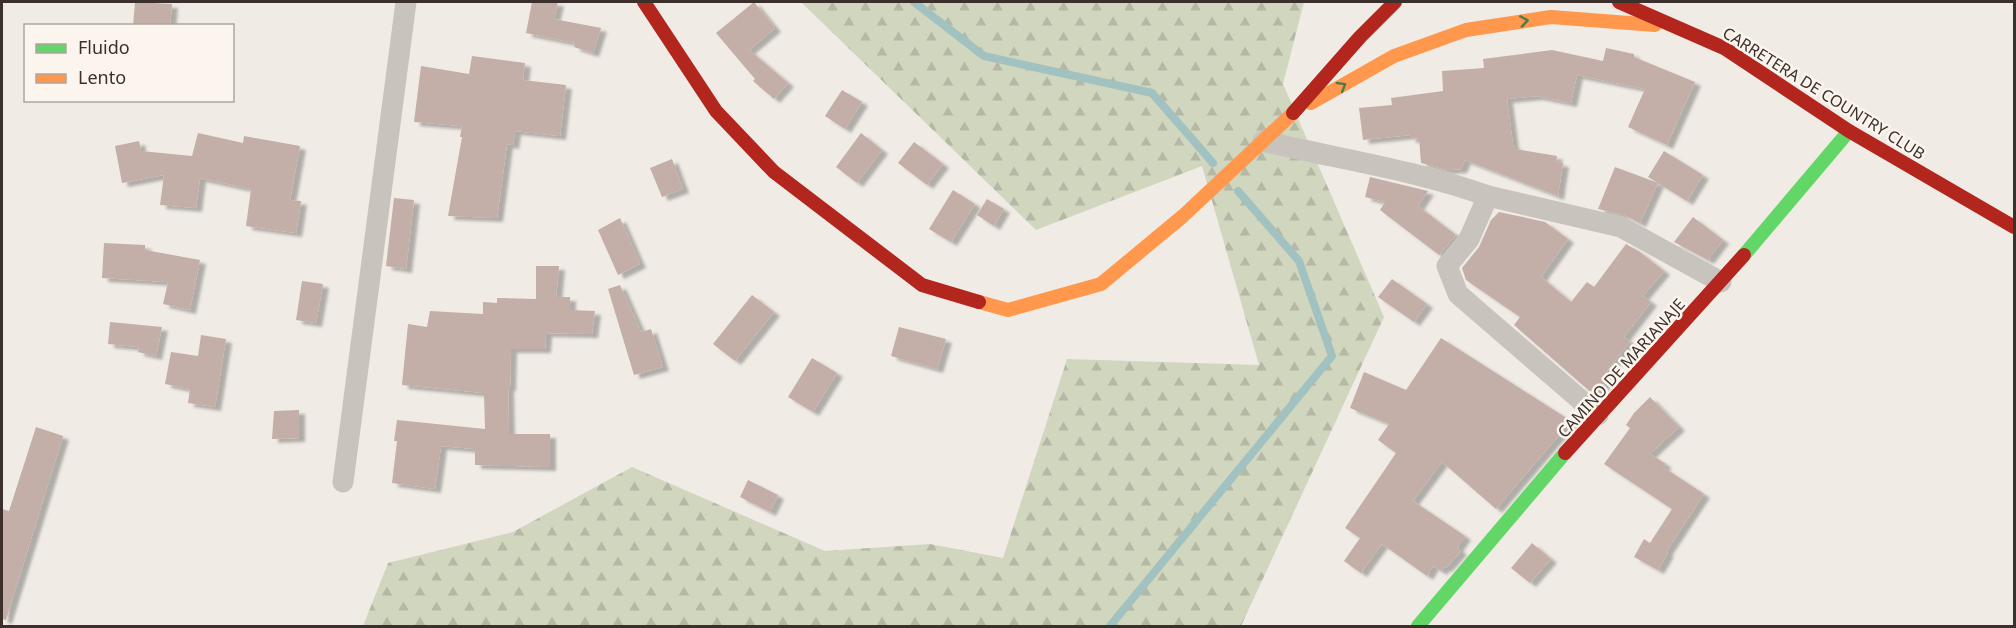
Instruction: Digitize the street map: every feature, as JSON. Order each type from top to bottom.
[{"type":"street","points":[[343,482],[406,2]]},
{"type":"street","name":"CARRETERA DE COUNTRY CLUB","points":[[644,2],[716,111],[774,172],[922,285],[1008,310],[1101,284],[1183,216],[1291,115],[1360,37],[1395,2]]},
{"type":"street","name":"CARRETERA DE COUNTRY CLUB","points":[[1619,2],[1724,48],[1849,132],[2014,227]]},
{"type":"street","name":"CARRETERA DE COUNTRY CLUB","points":[[1291,115],[1394,56],[1466,30],[1551,17],[1677,27]]},
{"type":"street","name":"CAMINO DE MARIANAJE","points":[[1418,627],[1598,415],[1721,282],[1849,132]]},
{"type":"street","points":[[1263,141],[1400,170],[1488,196],[1621,227],[1721,282]]},
{"type":"street","points":[[1488,196],[1469,239],[1447,266],[1458,294],[1598,415]]},
{"type":"green space","points":[[801,2],[1304,2],[1283,84],[1384,317],[1241,626],[363,626],[388,563],[513,532],[632,467],[825,551],[930,544],[1003,558],[1067,359],[1259,365],[1202,166],[1036,230]]},
{"type":"building","points":[[135,2],[172,4],[170,24],[133,24]]},
{"type":"building","points":[[532,2],[558,2],[554,19],[601,28],[593,53],[574,47],[575,43],[526,33]]},
{"type":"building","points":[[754,2],[775,28],[749,50],[788,83],[774,99],[753,81],[755,79],[716,33]]},
{"type":"building","points":[[1606,48],[1634,54],[1634,57],[1695,82],[1667,145],[1628,127],[1645,89],[1577,75],[1571,103],[1537,96],[1507,99],[1515,149],[1557,156],[1556,162],[1563,163],[1558,196],[1465,160],[1461,169],[1447,170],[1421,163],[1419,138],[1410,139],[1410,135],[1363,140],[1359,108],[1392,105],[1391,98],[1443,91],[1442,71],[1484,68],[1483,59],[1552,50],[1603,61]]},
{"type":"building","points":[[472,56],[525,63],[523,80],[566,85],[560,136],[515,131],[513,145],[507,144],[497,218],[448,216],[462,126],[414,122],[421,66],[469,74]]},
{"type":"building","points":[[842,90],[862,102],[845,129],[825,116]]},
{"type":"building","points":[[198,133],[243,143],[244,136],[300,146],[290,200],[301,201],[296,233],[246,226],[251,189],[200,178],[196,208],[160,205],[164,175],[122,183],[115,146],[139,141],[141,151],[192,156]]},
{"type":"building","points":[[861,133],[882,150],[857,183],[836,167]]},
{"type":"building","points":[[914,142],[943,164],[927,185],[898,163]]},
{"type":"building","points":[[1664,151],[1703,175],[1687,201],[1648,177]]},
{"type":"building","points":[[672,159],[683,189],[662,197],[650,168]]},
{"type":"building","points":[[1615,167],[1658,183],[1640,223],[1624,215],[1598,209]]},
{"type":"building","points":[[1370,177],[1428,191],[1418,206],[1456,235],[1439,255],[1380,210],[1385,202],[1365,197]]},
{"type":"building","points":[[953,190],[975,204],[951,242],[929,229]]},
{"type":"building","points":[[394,198],[414,200],[406,269],[386,266]]},
{"type":"building","points":[[987,199],[1004,209],[994,226],[977,215]]},
{"type":"building","points":[[1499,212],[1545,222],[1568,239],[1541,277],[1571,302],[1587,282],[1594,287],[1626,244],[1664,271],[1643,296],[1651,302],[1624,337],[1630,342],[1603,376],[1608,380],[1594,395],[1514,325],[1520,317],[1466,280],[1462,268],[1479,247],[1491,220]]},
{"type":"building","points":[[1693,217],[1723,240],[1708,260],[1674,242]]},
{"type":"building","points":[[620,218],[640,264],[618,275],[598,230]]},
{"type":"building","points":[[104,243],[145,245],[145,250],[200,260],[190,310],[163,304],[168,282],[102,278]]},
{"type":"building","points":[[536,266],[559,266],[556,297],[570,297],[570,310],[595,311],[592,334],[546,333],[545,349],[511,349],[510,387],[508,387],[509,434],[550,434],[550,467],[475,465],[475,449],[441,446],[435,489],[392,483],[397,420],[485,429],[484,393],[402,385],[408,324],[427,327],[430,311],[483,314],[483,302],[497,303],[497,298],[536,299]]},
{"type":"building","points":[[1392,279],[1427,304],[1414,322],[1378,297]]},
{"type":"building","points":[[302,281],[323,284],[316,323],[296,320]]},
{"type":"building","points":[[620,285],[641,332],[651,329],[663,367],[634,375],[608,289]]},
{"type":"building","points":[[752,295],[774,312],[735,361],[713,344]]},
{"type":"building","points":[[110,322],[162,327],[156,356],[138,352],[139,347],[108,344]]},
{"type":"building","points":[[899,327],[946,339],[937,369],[891,356]]},
{"type":"building","points":[[201,335],[226,339],[215,407],[188,403],[190,389],[165,384],[171,352],[198,356]]},
{"type":"building","points":[[1441,338],[1571,421],[1496,509],[1442,462],[1413,501],[1465,536],[1457,548],[1461,551],[1446,568],[1444,567],[1441,571],[1433,566],[1427,576],[1382,544],[1361,573],[1344,561],[1360,538],[1345,528],[1396,453],[1378,440],[1389,424],[1350,408],[1364,372],[1406,390]]},
{"type":"building","points":[[812,358],[837,373],[813,412],[788,397]]},
{"type":"building","points":[[1650,397],[1679,427],[1650,454],[1666,464],[1663,467],[1704,494],[1666,552],[1668,553],[1658,570],[1634,557],[1644,539],[1650,543],[1672,509],[1604,464],[1630,428],[1626,425],[1634,413]]},
{"type":"building","points":[[299,410],[299,438],[272,439],[274,411]]},
{"type":"building","points":[[36,427],[63,436],[6,620],[2,619],[2,509],[9,511]]},
{"type":"building","points":[[748,480],[778,495],[770,512],[740,497]]},
{"type":"building","points":[[1532,543],[1551,559],[1530,583],[1511,568]]},
{"type":"waterway","points":[[914,2],[984,56],[1152,93],[1213,163]]},
{"type":"waterway","points":[[1110,626],[1332,356],[1299,261],[1238,191]]},
{"type":"traffic: fast","points":[[1744,255],[1849,131]]},
{"type":"traffic: fast","points":[[1418,626],[1565,453]]},
{"type":"traffic: slow","points":[[1311,103],[1394,56],[1466,30],[1551,17],[1655,25]]},
{"type":"traffic: slow","points":[[979,302],[1008,310],[1101,284],[1183,216],[1293,113]]},
{"type":"traffic: jam","points":[[644,2],[716,111],[774,172],[922,285],[979,302]]},
{"type":"traffic: jam","points":[[1293,113],[1360,37],[1395,2]]},
{"type":"traffic: jam","points":[[1619,2],[1724,48],[1849,131],[2014,227]]},
{"type":"traffic: jam","points":[[1565,453],[1744,255]]}]
